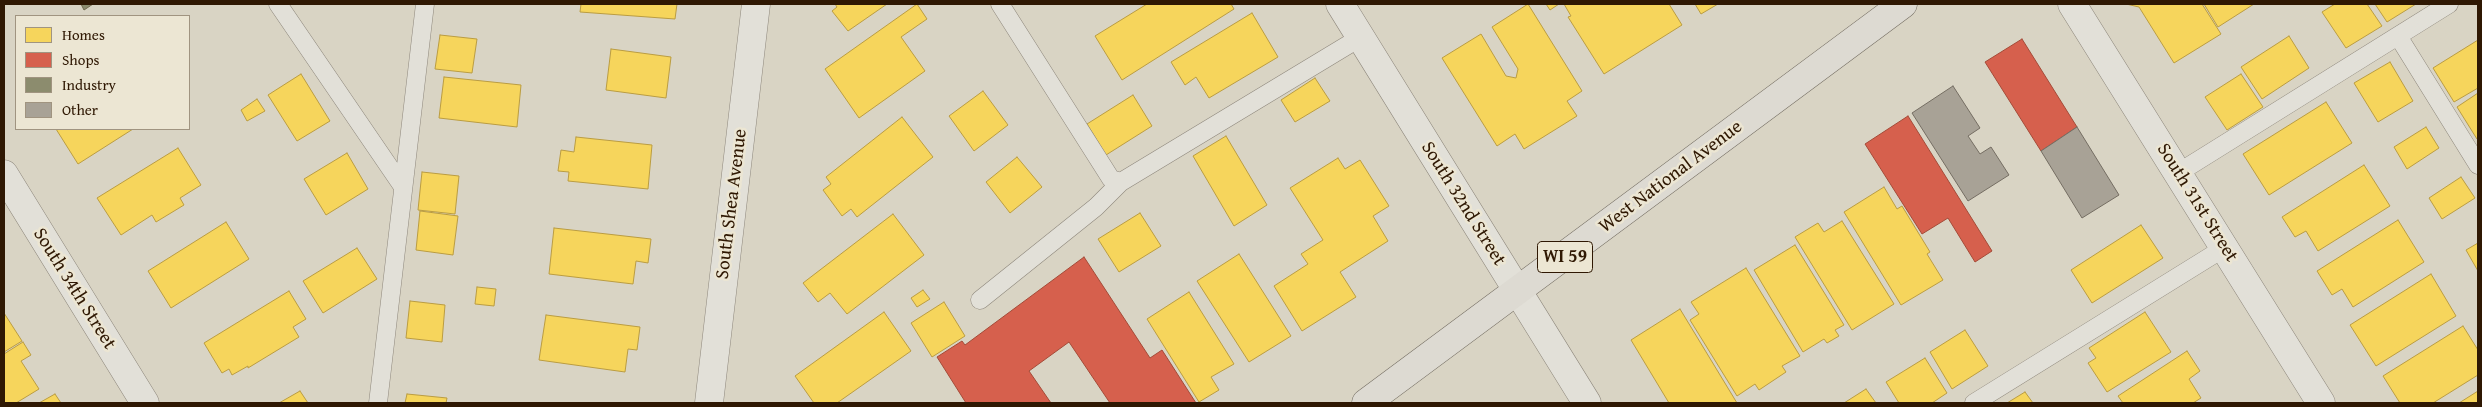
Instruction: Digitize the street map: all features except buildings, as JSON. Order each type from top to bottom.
[{"type":"main road","name":"West National Avenue","points":[[1366,403],[1518,292],[1761,108],[1904,4]]},
{"type":"street","name":"South Shea Avenue","points":[[709,403],[756,4]]},
{"type":"street","name":"South 31st Street","points":[[2072,4],[2320,403]]},
{"type":"street","name":"South 32nd Street","points":[[1344,5],[1361,37],[1587,403]]},
{"type":"street","name":"South 34th Street","points":[[4,174],[145,403]]},
{"type":"lane","points":[[278,4],[403,187]]},
{"type":"lane","points":[[378,403],[425,4]]},
{"type":"lane","points":[[1000,4],[1111,179],[1121,182]]},
{"type":"lane","points":[[2178,173],[2449,4]]},
{"type":"lane","points":[[2398,36],[2478,166]]},
{"type":"lane","points":[[980,300],[1096,207],[1121,182],[1361,37]]},
{"type":"lane","points":[[1974,403],[2224,248]]}]
